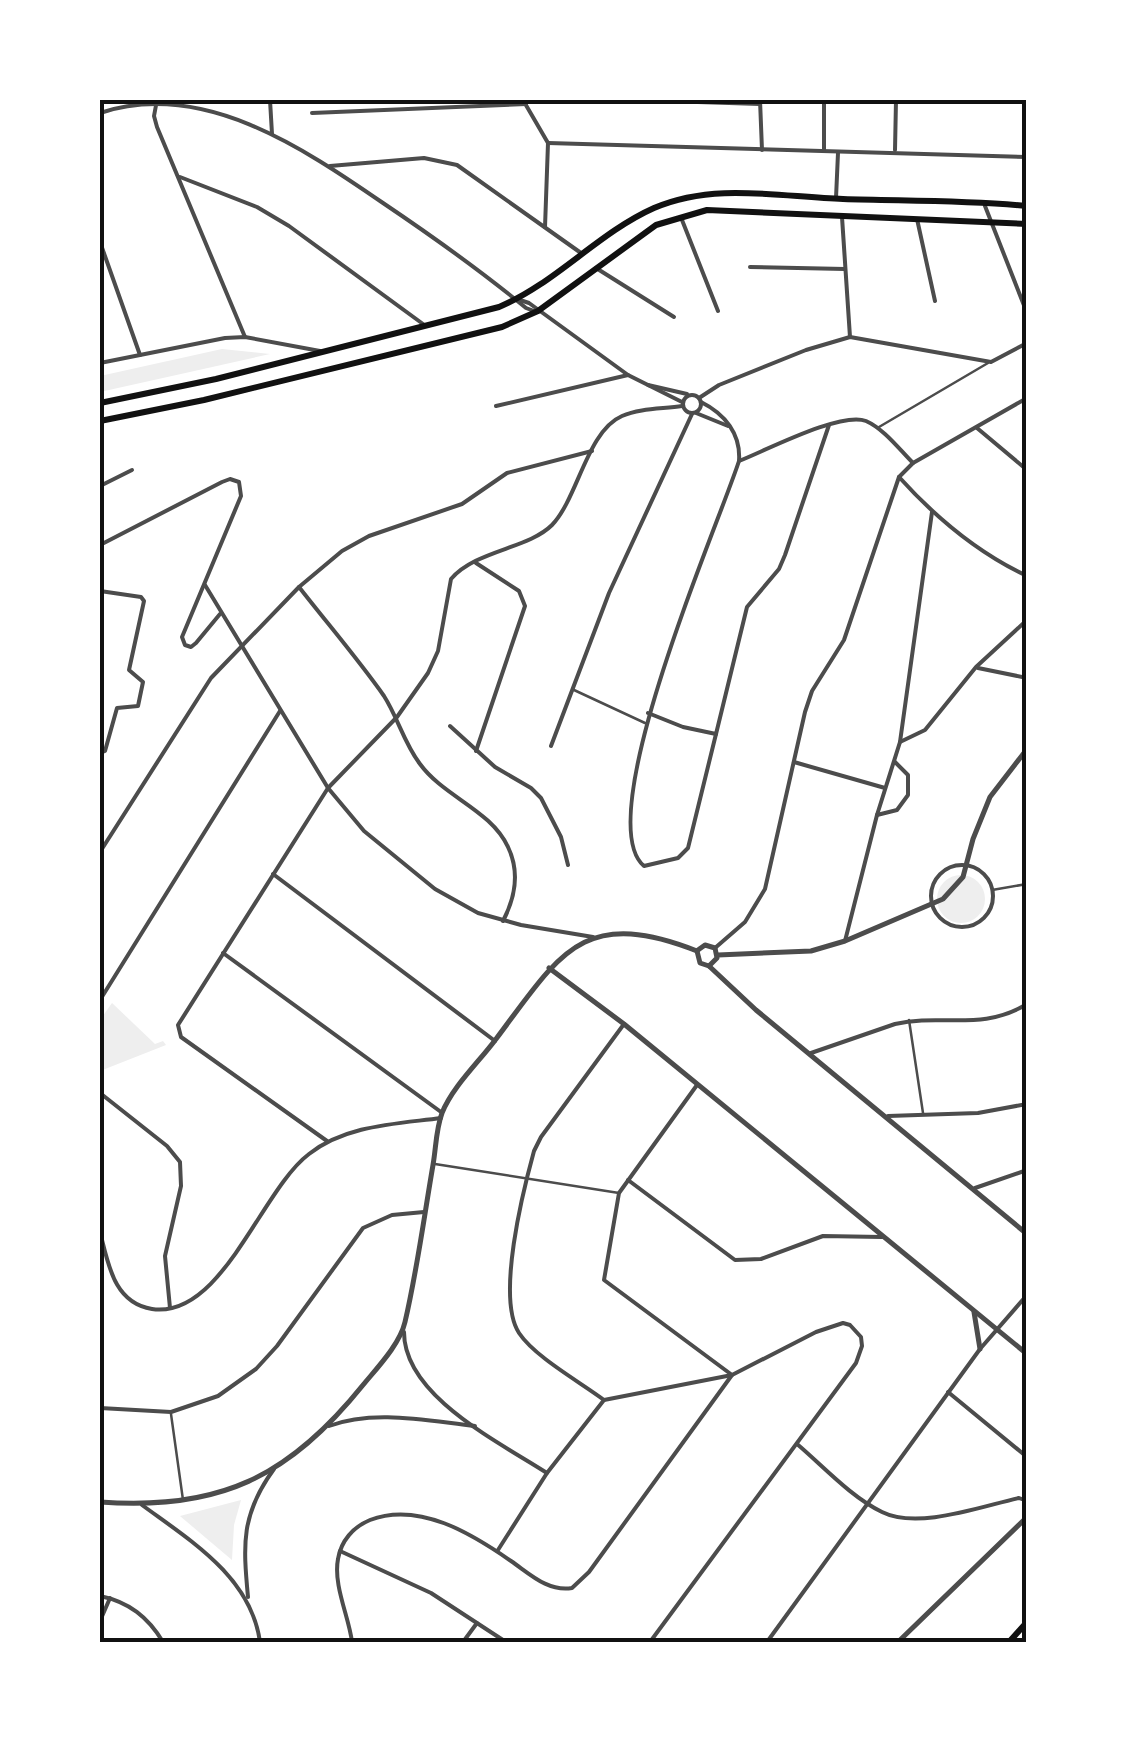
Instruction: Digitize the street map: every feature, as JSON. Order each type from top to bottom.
[{"type":"main road","points":[[100,403],[216,379],[475,315],[517,299],[648,211],[687,197],[708,193],[1027,206]]},
{"type":"main road","points":[[100,421],[204,400],[502,327],[538,311],[656,225],[680,216],[728,210],[1027,224]]},
{"type":"main road","points":[[1008,1642],[1027,1622]]},
{"type":"street","points":[[270,100],[272,134]]},
{"type":"street","points":[[635,100],[760,102],[762,150]]},
{"type":"street","points":[[824,100],[824,152]]},
{"type":"street","points":[[895,152],[896,100]]},
{"type":"street","points":[[156,102],[157,127],[245,338]]},
{"type":"street","points":[[100,113],[156,102],[210,112],[272,134],[330,166],[628,375],[694,413],[732,429]]},
{"type":"street","points":[[312,113],[524,102],[548,143],[546,227]]},
{"type":"street","points":[[548,143],[1027,157]]},
{"type":"street","points":[[836,199],[838,153]]},
{"type":"street","points":[[330,166],[441,160],[474,174],[584,256]]},
{"type":"street","points":[[180,178],[219,190],[273,216],[426,326]]},
{"type":"street","points":[[984,203],[1027,313]]},
{"type":"street","points":[[842,215],[850,337]]},
{"type":"street","points":[[680,216],[718,311]]},
{"type":"street","points":[[917,219],[935,300]]},
{"type":"street","points":[[100,242],[140,354]]},
{"type":"street","points":[[750,267],[845,269]]},
{"type":"street","points":[[596,268],[674,317]]},
{"type":"street","points":[[552,746],[609,593],[700,400],[719,386],[790,356],[850,337],[991,362]]},
{"type":"street","points":[[100,364],[204,340],[245,338],[324,352]]},
{"type":"street","points":[[877,428],[1027,343]]},
{"type":"street","points":[[496,406],[628,375]]},
{"type":"street","points":[[641,383],[692,394],[720,414],[732,429],[740,450],[645,723],[631,797],[636,858],[649,866],[678,858],[688,848],[747,606],[785,555],[829,425]]},
{"type":"street","points":[[327,1141],[181,1037],[178,1026],[328,788],[396,717],[428,673],[438,651],[451,579],[474,562],[552,525],[609,425],[624,415],[682,404],[692,394]]},
{"type":"street","points":[[709,966],[716,952],[745,922],[765,889],[812,691],[844,640],[899,476],[913,463],[1027,398]]},
{"type":"street","points":[[739,461],[829,425],[860,419],[877,428],[913,463]]},
{"type":"street","points":[[976,427],[1027,470]]},
{"type":"street","points":[[100,852],[192,704],[299,587],[355,542],[443,512],[524,466],[592,451]]},
{"type":"street","points":[[100,486],[132,470]]},
{"type":"street","points":[[899,476],[932,512],[986,556],[1027,576]]},
{"type":"street","points":[[100,545],[222,482],[236,480],[243,490],[182,638],[184,645],[196,643],[220,614]]},
{"type":"street","points":[[846,941],[877,815],[900,742],[932,512]]},
{"type":"street","points":[[474,562],[518,590],[525,606],[476,750]]},
{"type":"street","points":[[205,586],[328,788],[364,831],[434,889],[478,913],[503,921],[593,937],[644,933],[698,951]]},
{"type":"street","points":[[299,587],[396,717],[408,744],[431,778],[492,825],[509,848],[514,863],[514,891],[503,921]]},
{"type":"street","points":[[100,591],[141,597],[144,602],[129,670],[144,682],[138,706],[117,708],[105,751],[100,752]]},
{"type":"street","points":[[900,742],[925,730],[976,667],[1027,620]]},
{"type":"street","points":[[976,667],[1027,678]]},
{"type":"street","points":[[574,690],[645,723]]},
{"type":"street","points":[[100,1000],[280,711]]},
{"type":"street","points":[[648,713],[683,728],[716,734]]},
{"type":"street","points":[[450,726],[541,798],[562,836],[568,865]]},
{"type":"street","points":[[698,951],[706,945],[716,952],[784,955],[846,941],[952,893],[963,876],[990,797],[1026,750]]},
{"type":"street","points":[[794,762],[886,788]]},
{"type":"street","points":[[877,815],[897,810],[908,795],[908,775],[894,762]]},
{"type":"street","points":[[966,865],[983,873],[992,890],[990,908],[972,926],[948,924],[932,905],[933,885],[938,876],[956,866],[966,865]]},
{"type":"street","points":[[272,874],[495,1041]]},
{"type":"street","points":[[992,890],[1027,884]]},
{"type":"street","points":[[548,1473],[474,1426],[420,1380],[407,1352],[404,1327],[442,1115],[549,968],[576,945],[593,937]]},
{"type":"street","points":[[698,951],[700,963],[709,966],[1027,1234]]},
{"type":"street","points":[[223,953],[442,1115]]},
{"type":"street","points":[[549,968],[624,1024],[1027,1354]]},
{"type":"street","points":[[810,1054],[909,1020],[974,1022],[997,1018],[1027,1004]]},
{"type":"street","points":[[909,1020],[922,1113]]},
{"type":"street","points":[[604,1400],[529,1344],[514,1324],[509,1283],[526,1179],[542,1137],[624,1024]]},
{"type":"street","points":[[696,1084],[626,1178],[619,1194],[604,1280],[732,1376]]},
{"type":"street","points":[[100,1093],[167,1146],[180,1162],[181,1186],[165,1256],[170,1308]]},
{"type":"street","points":[[886,1116],[978,1113],[1027,1104]]},
{"type":"street","points":[[100,1232],[112,1276],[120,1289],[142,1306],[170,1308],[200,1294],[220,1274],[291,1170],[327,1141],[360,1130],[442,1115]]},
{"type":"street","points":[[434,1164],[619,1194]]},
{"type":"street","points":[[976,1188],[1027,1170]]},
{"type":"street","points":[[626,1178],[728,1258],[742,1262],[823,1236],[886,1237]]},
{"type":"street","points":[[100,1408],[170,1412],[218,1396],[256,1369],[277,1346],[363,1228],[392,1214],[424,1212]]},
{"type":"street","points":[[767,1642],[980,1349],[1027,1295]]},
{"type":"street","points":[[974,1309],[980,1349]]},
{"type":"street","points":[[497,1552],[548,1473],[604,1400],[732,1376],[824,1328],[843,1323],[856,1330],[862,1346],[856,1363],[650,1642]]},
{"type":"street","points":[[100,1502],[142,1505],[228,1492],[274,1468],[330,1426],[376,1370],[404,1327]]},
{"type":"street","points":[[352,1642],[337,1566],[348,1536],[362,1523],[403,1513],[455,1528],[551,1587],[577,1586],[732,1376]]},
{"type":"street","points":[[948,1392],[1027,1457]]},
{"type":"street","points":[[170,1412],[183,1500]]},
{"type":"street","points":[[330,1426],[346,1420],[375,1418],[474,1426]]},
{"type":"street","points":[[797,1444],[870,1504],[893,1516],[927,1518],[1020,1498],[1027,1501]]},
{"type":"street","points":[[260,1642],[248,1602],[246,1522],[274,1468]]},
{"type":"street","points":[[142,1505],[196,1543],[248,1602]]},
{"type":"street","points":[[898,1642],[1027,1517]]},
{"type":"street","points":[[340,1550],[430,1594],[506,1642]]},
{"type":"street","points":[[100,1596],[144,1617],[163,1642]]},
{"type":"street","points":[[100,1621],[110,1598]]},
{"type":"street","points":[[462,1642],[477,1623]]},
{"type":"shaded area","points":[[222,349],[270,354],[100,392],[100,376]]},
{"type":"shaded area","points":[[961,875],[978,882],[985,899],[978,916],[961,923],[944,916],[937,899],[944,882]]},
{"type":"shaded area","points":[[112,1003],[155,1044],[163,1041],[166,1045],[100,1071],[100,1020]]},
{"type":"shaded area","points":[[241,1500],[234,1525],[232,1560],[180,1516]]}]
